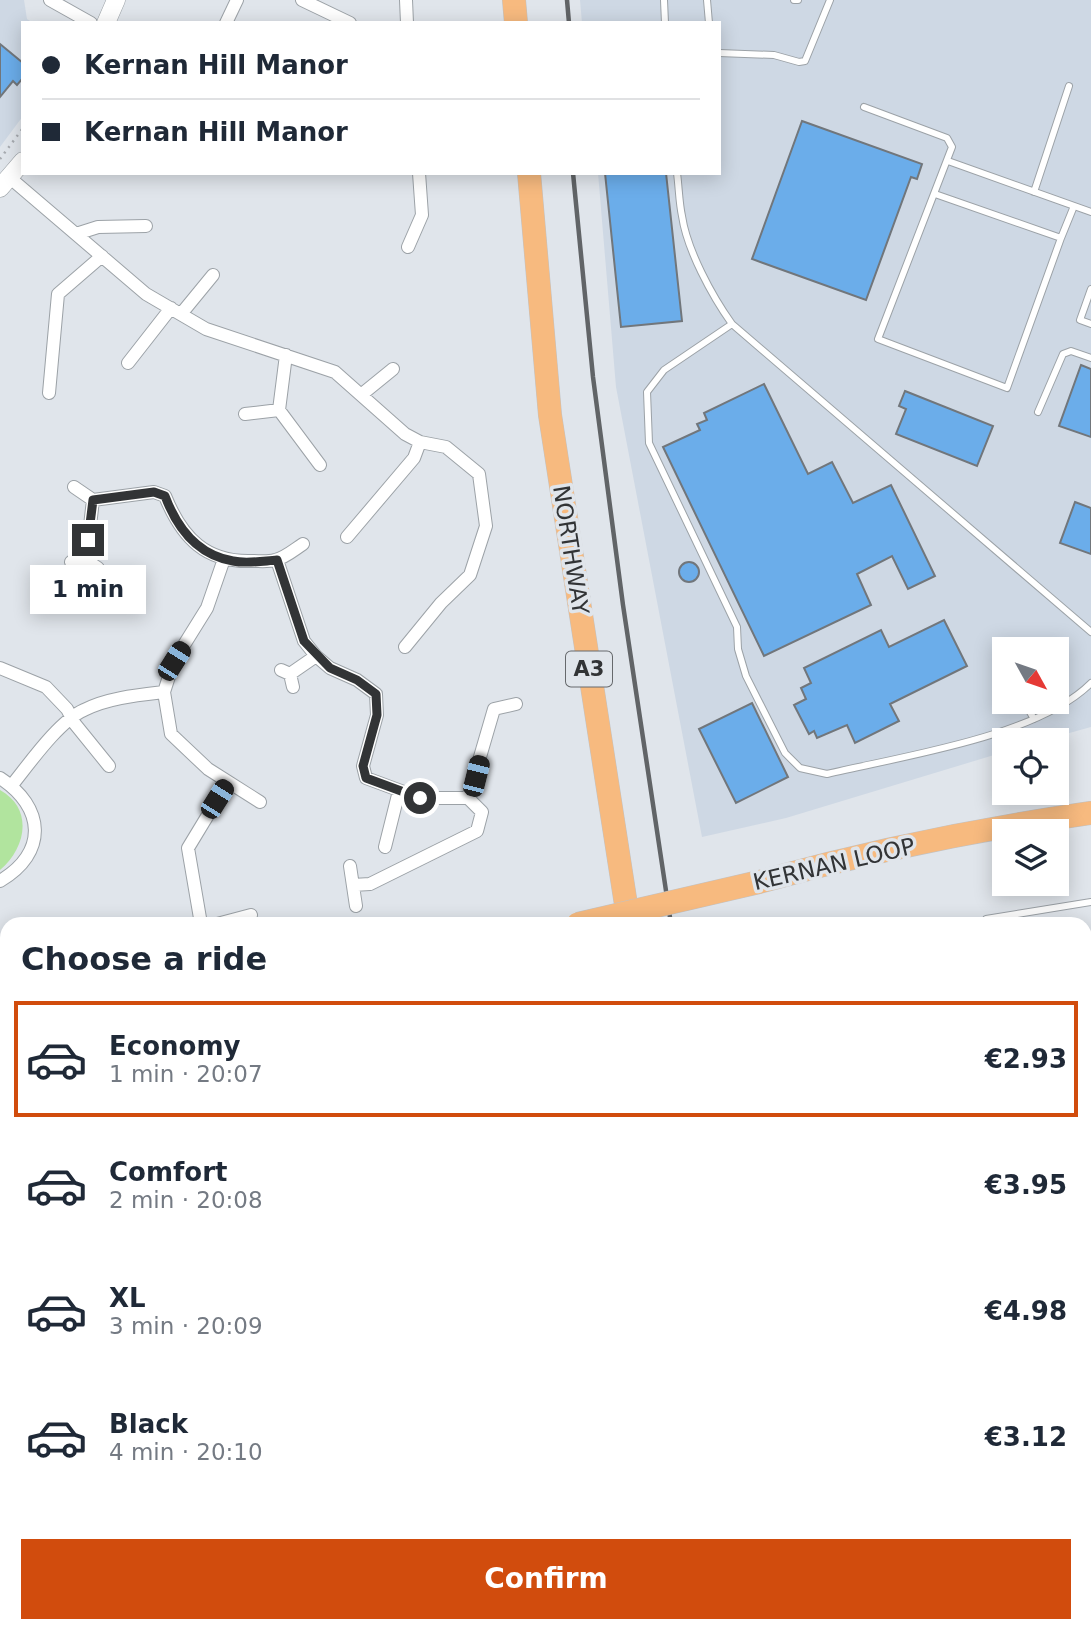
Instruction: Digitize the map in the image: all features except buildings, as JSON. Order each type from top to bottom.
[{"type":"highway","points":[[514,0],[516,21]]},
{"type":"highway","name":"NORTHWAY","points":[[529,175],[550,415],[628,917]]},
{"type":"highway","name":"KERNAN LOOP","points":[[608,917],[941,840],[1091,813]]},
{"type":"street","points":[[50,0],[87,21]]},
{"type":"street","points":[[107,21],[116,0]]},
{"type":"street","points":[[227,21],[237,0]]},
{"type":"street","points":[[302,0],[345,21]]},
{"type":"street","points":[[406,0],[407,21]]},
{"type":"street","points":[[21,163],[5,183],[76,234],[146,293],[206,329],[335,372],[405,434],[420,442],[446,447],[479,474],[486,526],[470,575],[441,603],[405,647]]},
{"type":"street","points":[[408,247],[422,215],[419,175]]},
{"type":"street","points":[[76,234],[98,227],[146,226]]},
{"type":"street","points":[[49,393],[58,294],[102,256]]},
{"type":"street","points":[[128,363],[213,275]]},
{"type":"street","points":[[286,355],[278,410],[320,465]]},
{"type":"street","points":[[361,395],[393,369]]},
{"type":"street","points":[[245,414],[278,410]]},
{"type":"street","points":[[347,537],[414,458],[420,442]]},
{"type":"street","points":[[74,487],[93,500],[154,492],[165,496],[174,518],[193,543],[235,562],[277,560],[303,544]]},
{"type":"street","points":[[86,560],[93,500]]},
{"type":"street","points":[[224,559],[207,608],[174,661],[164,692],[171,734],[208,769],[260,803]]},
{"type":"street","points":[[71,562],[86,560],[98,568]]},
{"type":"street","points":[[277,560],[304,641],[330,668],[357,680],[376,694],[377,715],[363,766],[366,778],[420,798],[468,798],[482,812],[477,831],[370,884],[353,885]]},
{"type":"street","points":[[288,677],[316,656]]},
{"type":"street","points":[[0,668],[46,687],[67,709],[71,718],[109,766]]},
{"type":"street","points":[[12,785],[40,749],[82,710],[101,703],[164,692]]},
{"type":"street","points":[[468,798],[494,709],[516,704]]},
{"type":"street","points":[[0,778],[23,796],[31,809],[35,828],[33,844],[25,859],[12,874],[0,881]]},
{"type":"street","points":[[200,917],[188,848],[228,782]]},
{"type":"street","points":[[385,847],[399,792]]},
{"type":"street","points":[[351,866],[355,906]]},
{"type":"street","points":[[243,917],[251,915]]},
{"type":"lane","points":[[664,0],[665,21]]},
{"type":"lane","points":[[707,0],[709,21]]},
{"type":"lane","points":[[721,53],[774,55],[799,62],[805,61],[830,0]]},
{"type":"lane","points":[[1034,191],[1069,86]]},
{"type":"lane","points":[[864,107],[947,138],[952,147],[878,339],[1007,387],[1074,206]]},
{"type":"lane","points":[[948,161],[1091,212]]},
{"type":"lane","points":[[677,175],[682,219],[694,254],[717,304],[732,324],[1091,632]]},
{"type":"lane","points":[[935,194],[1061,238]]},
{"type":"lane","points":[[1091,289],[1080,320],[1091,324]]},
{"type":"lane","points":[[732,324],[664,370],[647,391],[649,443],[730,611],[737,627],[738,649],[746,676],[785,753],[800,768],[827,774],[958,743],[1034,719],[1076,697],[1091,683]]},
{"type":"lane","points":[[1038,412],[1063,354],[1071,351],[1091,358]]},
{"type":"lane","points":[[1031,714],[1034,719]]},
{"type":"lane","points":[[997,917],[1091,902]]},
{"type":"path","points":[[0,159],[21,131]]},
{"type":"shaded area","points":[[0,0],[24,0],[27,19],[30,21],[21,21],[21,119],[0,147]]},
{"type":"shaded area","points":[[580,0],[1091,0],[1091,727],[1069,733],[1069,728],[992,728],[992,756],[786,818],[702,837],[616,387],[598,175],[721,175],[721,21],[582,21]]},
{"type":"green space","points":[[0,790],[18,807],[22,829],[16,851],[0,870]]},
{"type":"railway","points":[[567,0],[569,21]]},
{"type":"railway","points":[[573,175],[593,377],[623,605],[670,917]]},
{"type":"route","points":[[88,540],[93,500],[154,492],[165,496],[174,518],[193,543],[211,554],[235,562],[277,560],[304,641],[330,668],[357,680],[376,694],[377,715],[363,766],[366,778],[420,798]]}]
